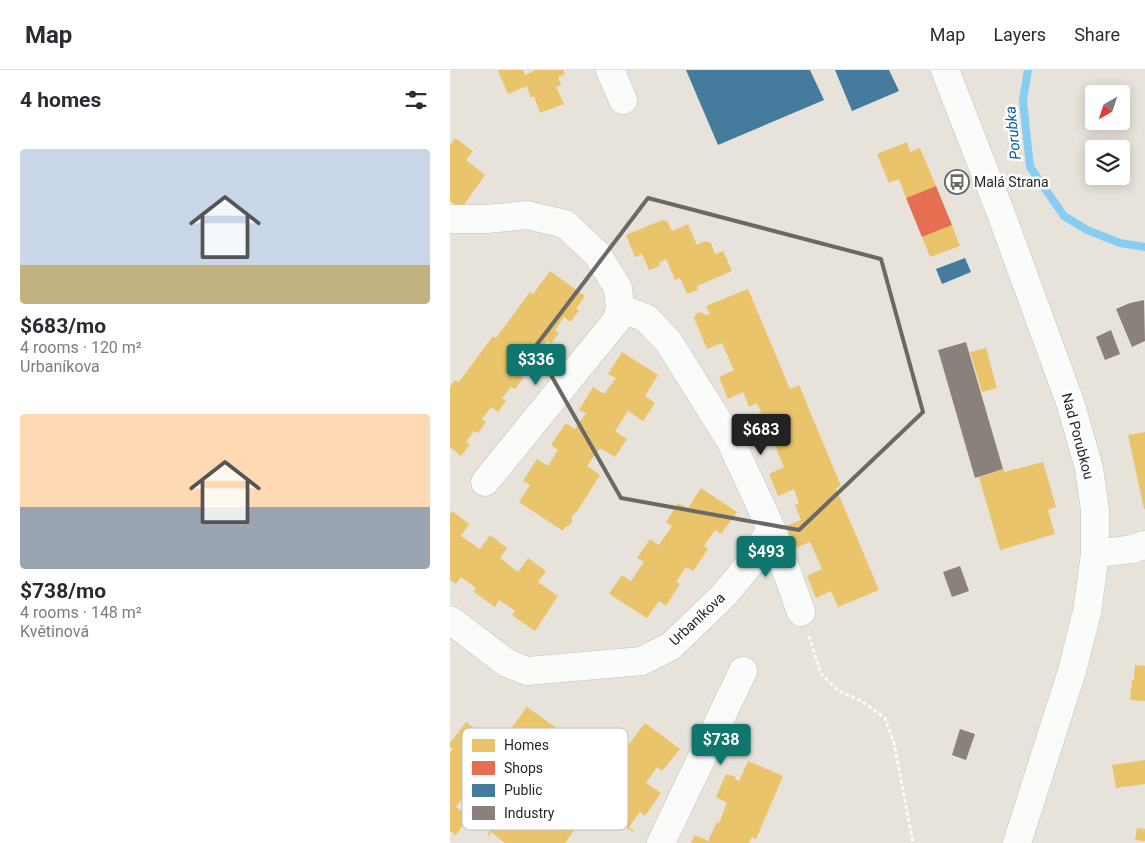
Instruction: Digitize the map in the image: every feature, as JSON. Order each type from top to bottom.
[{"type":"street","points":[[610,70],[623,100]]},
{"type":"street","name":"Nad Porubkou","points":[[945,70],[1000,211],[1070,402],[1089,468],[1094,510],[1095,554],[1087,612],[1072,672],[1016,843]]},
{"type":"street","points":[[450,219],[487,219],[527,215],[564,224],[597,254],[618,288],[620,308],[617,320],[485,482]]},
{"type":"street","points":[[620,308],[646,318],[668,341],[730,440],[771,528],[801,612]]},
{"type":"street","name":"Urbaníkova","points":[[450,620],[507,663],[527,671],[642,662],[671,646],[723,596],[753,560],[771,528]]},
{"type":"street","points":[[1095,554],[1132,549],[1145,545]]},
{"type":"street","points":[[660,843],[743,671]]},
{"type":"path","points":[[801,612],[820,674],[839,691],[861,701],[885,718],[894,743],[913,843]]},
{"type":"highlighted area","points":[[648,198],[881,259],[923,412],[799,530],[621,498],[535,347]]},
{"type":"building: Homes","points":[[523,70],[525,75],[536,70],[563,70],[565,74],[558,77],[561,85],[556,87],[564,104],[540,113],[534,96],[531,98],[527,86],[508,94],[498,71]]},
{"type":"building: Homes","points":[[455,138],[473,151],[466,160],[485,175],[461,209],[450,201],[450,145]]},
{"type":"building: Homes","points":[[907,142],[910,152],[920,148],[936,186],[906,198],[899,179],[889,183],[877,154]]},
{"type":"building: Homes","points":[[662,220],[667,221],[672,231],[688,224],[697,245],[705,241],[711,243],[715,254],[723,251],[732,271],[697,286],[698,290],[687,294],[680,278],[675,280],[666,259],[659,263],[660,266],[649,270],[642,254],[635,257],[626,235]]},
{"type":"building: Homes","points":[[952,225],[960,246],[930,257],[922,237]]},
{"type":"building: Homes","points":[[550,271],[585,296],[576,309],[579,311],[570,322],[564,317],[555,330],[559,333],[551,343],[547,341],[538,352],[542,355],[533,367],[528,363],[519,375],[523,378],[515,389],[511,387],[502,398],[506,401],[498,412],[491,407],[482,419],[486,422],[478,433],[474,431],[466,442],[470,444],[461,456],[450,447],[450,387],[455,380],[459,382],[493,336],[496,338],[530,292],[533,294]]},
{"type":"building: Homes","points":[[748,289],[790,389],[799,385],[841,486],[836,488],[879,590],[838,607],[831,591],[816,598],[807,576],[822,569],[810,542],[795,548],[786,526],[801,520],[795,505],[799,503],[794,489],[778,496],[769,474],[784,467],[773,440],[757,446],[748,424],[763,418],[757,403],[749,407],[743,392],[728,399],[719,377],[734,370],[722,343],[707,349],[694,318],[700,312],[705,315],[710,314],[706,306]]},
{"type":"building: Homes","points":[[986,348],[997,388],[982,392],[970,352]]},
{"type":"building: Homes","points":[[622,352],[658,375],[645,396],[655,403],[643,421],[628,411],[615,431],[627,439],[615,457],[600,448],[587,466],[600,475],[576,513],[572,516],[572,522],[563,531],[519,502],[530,485],[523,481],[537,459],[548,466],[558,450],[551,445],[566,423],[575,429],[586,413],[579,410],[593,387],[604,394],[616,378],[608,374]]},
{"type":"building: Homes","points":[[1145,432],[1145,509],[1144,509],[1128,435]]},
{"type":"building: Homes","points":[[1043,462],[1056,507],[1048,510],[1055,534],[1000,550],[979,477],[1003,469],[1005,472]]},
{"type":"building: Homes","points":[[701,488],[737,512],[721,534],[715,530],[704,546],[708,549],[693,571],[686,567],[676,582],[680,584],[666,606],[659,601],[647,618],[609,594],[622,575],[631,581],[644,562],[637,558],[650,539],[659,545],[672,526],[666,522],[678,503],[688,508]]},
{"type":"building: Homes","points":[[452,511],[469,524],[461,536],[480,549],[490,535],[507,548],[500,558],[518,572],[528,558],[546,571],[538,582],[558,596],[535,631],[512,615],[515,611],[499,600],[495,607],[474,592],[476,588],[461,577],[456,584],[450,580],[450,514]]},
{"type":"building: Homes","points":[[1135,665],[1145,666],[1145,701],[1130,700]]},
{"type":"building: Homes","points":[[527,707],[556,728],[511,728]]},
{"type":"building: Homes","points":[[466,722],[474,728],[462,728],[462,799],[456,807],[462,812],[462,827],[456,835],[450,831],[450,753],[453,749],[450,747],[450,743]]},
{"type":"building: Homes","points":[[645,723],[680,749],[662,771],[657,767],[646,783],[661,793],[645,816],[640,812],[629,827],[633,832],[628,828],[629,744]]},
{"type":"building: Homes","points":[[1145,760],[1145,784],[1116,788],[1112,765]]},
{"type":"building: Homes","points":[[748,761],[783,776],[756,839],[752,837],[749,843],[691,843],[695,835],[708,841],[717,822],[719,823],[727,803],[716,797],[726,774],[736,777],[735,779],[739,781]]},
{"type":"building: Homes","points":[[1137,828],[1145,829],[1145,841],[1135,840]]},
{"type":"building: Homes","points":[[491,830],[574,830],[565,843],[505,843],[491,832],[489,836],[487,835]]},
{"type":"building: Shops","points":[[936,186],[952,225],[922,237],[906,198]]},
{"type":"building: Public","points":[[686,70],[810,70],[824,100],[718,145]]},
{"type":"building: Public","points":[[835,70],[889,70],[899,91],[852,111]]},
{"type":"building: Public","points":[[965,258],[971,272],[942,284],[936,269]]},
{"type":"building: Industry","points":[[1144,300],[1145,341],[1132,347],[1116,309]]},
{"type":"building: Industry","points":[[1111,330],[1120,354],[1105,360],[1096,337]]},
{"type":"building: Industry","points":[[966,342],[1003,469],[975,478],[938,350]]},
{"type":"building: Industry","points":[[960,566],[969,591],[952,597],[943,572]]},
{"type":"building: Industry","points":[[960,729],[975,734],[966,760],[952,755]]},
{"type":"waterway","name":"Porubka","points":[[1028,70],[1023,100],[1030,167],[1064,216],[1087,230],[1120,243],[1145,247]]},
{"type":"place","name":"Malá Strana","points":[[957,182]]}]
